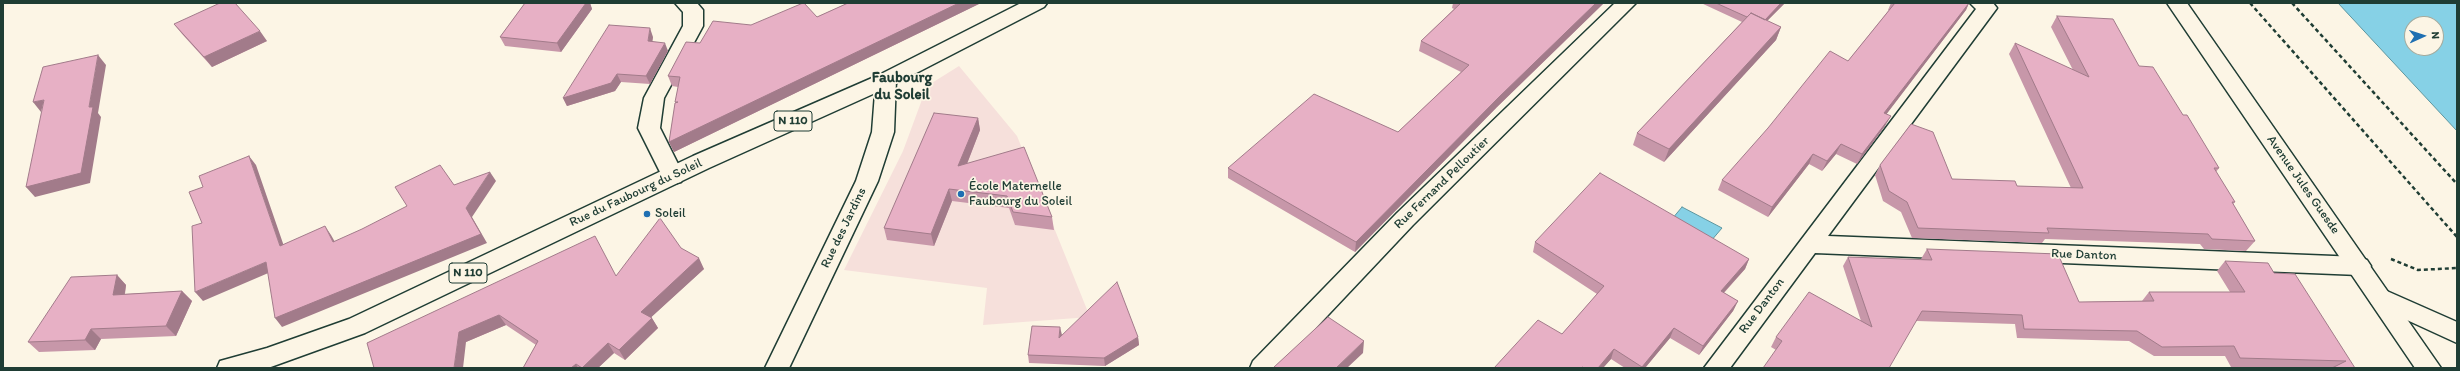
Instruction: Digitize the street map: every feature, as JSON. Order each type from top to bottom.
[{"type":"street","points":[[673,176],[649,128],[654,98],[693,26],[693,10],[685,3]]},
{"type":"street","name":"Rue du Faubourg du Soleil","points":[[229,368],[268,358],[357,326],[673,176],[886,80],[1037,3]]},
{"type":"street","name":"Rue Fernand Pelloutier","points":[[1262,368],[1404,219],[1626,3]]},
{"type":"street","name":"Rue Danton","points":[[1716,368],[1987,8],[1980,3]]},
{"type":"street","name":"Avenue Jules Guesde","points":[[2177,3],[2428,368]]},
{"type":"street","name":"Rue des Jardins","points":[[777,368],[867,181],[883,132],[886,80]]},
{"type":"street","name":"Rue Danton","points":[[1809,244],[2359,266]]},
{"type":"street","points":[[2380,297],[2457,333]]},
{"type":"path","points":[[2250,3],[2457,237]]},
{"type":"path","points":[[2292,3],[2457,184]]},
{"type":"path","points":[[2418,270],[2457,268]]},
{"type":"shaded area","name":"École Maternelle Faubourg du Soleil","points":[[959,66],[1017,136],[1090,317],[983,325],[987,288],[844,270],[903,151],[927,86]]},
{"type":"water","points":[[2338,3],[2457,3],[2457,131]]},
{"type":"water","points":[[1682,207],[1722,228],[1711,241],[1672,219]]},
{"type":"building","points":[[220,3],[235,3],[260,31],[204,57],[174,24]]},
{"type":"building","points":[[525,3],[586,3],[557,43],[500,37]]},
{"type":"building","points":[[803,3],[817,17],[848,3],[959,3],[669,142],[675,103],[678,102],[675,102],[680,77],[668,76],[686,42],[700,43],[713,21],[751,25]]},
{"type":"building","points":[[1461,3],[1596,3],[1499,97],[1356,242],[1228,168],[1314,94],[1398,132],[1469,65],[1421,41]]},
{"type":"building","points":[[1716,3],[1781,3],[1765,20],[1751,13],[1747,17]]},
{"type":"building","points":[[1895,3],[1969,3],[1884,113],[1891,116],[1862,154],[1841,144],[1827,161],[1813,154],[1772,207],[1722,180],[1768,128],[1830,51],[1848,61]]},
{"type":"building","points":[[1751,13],[1781,27],[1669,149],[1637,133]]},
{"type":"building","points":[[2057,16],[2113,19],[2139,66],[2153,67],[2183,115],[2187,115],[2219,168],[2214,168],[2235,202],[2232,202],[2255,241],[2212,239],[2208,234],[2047,228],[2049,233],[1918,228],[1907,202],[1889,191],[1880,165],[1911,124],[1933,132],[1952,179],[2015,181],[2017,186],[2083,188],[2015,43],[2089,77]]},
{"type":"building","points":[[609,25],[650,28],[648,41],[665,43],[646,76],[617,74],[611,83],[563,98]]},
{"type":"building","points":[[98,55],[89,107],[93,107],[81,173],[26,187],[44,100],[33,102],[43,67]]},
{"type":"building","points":[[934,113],[978,118],[958,166],[1024,147],[1052,217],[1013,212],[1007,196],[949,189],[931,234],[884,228]]},
{"type":"building","points":[[249,156],[280,246],[325,226],[333,242],[362,229],[407,206],[395,187],[440,165],[454,185],[490,172],[466,208],[481,234],[275,318],[266,262],[195,292],[192,226],[202,223],[189,192],[203,187],[199,176]]},
{"type":"building","points":[[1600,173],[1749,259],[1721,291],[1738,301],[1703,346],[1674,328],[1642,367],[1614,349],[1598,368],[1494,368],[1538,320],[1562,334],[1604,286],[1535,242]]},
{"type":"building","points":[[660,218],[681,248],[699,258],[641,312],[652,318],[619,350],[608,343],[582,368],[576,364],[571,368],[523,368],[538,341],[499,315],[459,332],[454,368],[374,368],[367,343],[595,236],[616,276]]},
{"type":"building","points":[[1927,249],[2058,254],[2079,302],[2154,301],[2149,292],[2245,292],[2225,261],[2268,263],[2274,273],[2295,274],[2355,368],[2332,368],[2346,361],[2240,358],[2234,346],[2162,347],[2137,331],[2024,329],[2022,315],[1922,311],[1889,368],[1763,368],[1782,341],[1776,337],[1809,292],[1872,327],[1848,257],[1932,260]]},
{"type":"building","points":[[117,275],[113,295],[182,291],[166,326],[91,329],[85,340],[28,342],[71,277]]},
{"type":"building","points":[[1117,282],[1138,337],[1104,358],[1028,355],[1032,326],[1060,327],[1059,338]]},
{"type":"building","points":[[1328,317],[1364,341],[1336,368],[1273,368]]},
{"type":"place","name":"École Maternelle Faubourg du Soleil","points":[[961,194]]},
{"type":"place","name":"Soleil","points":[[647,214]]},
{"type":"district","name":"Faubourg du Soleil","points":[[902,86]]}]
